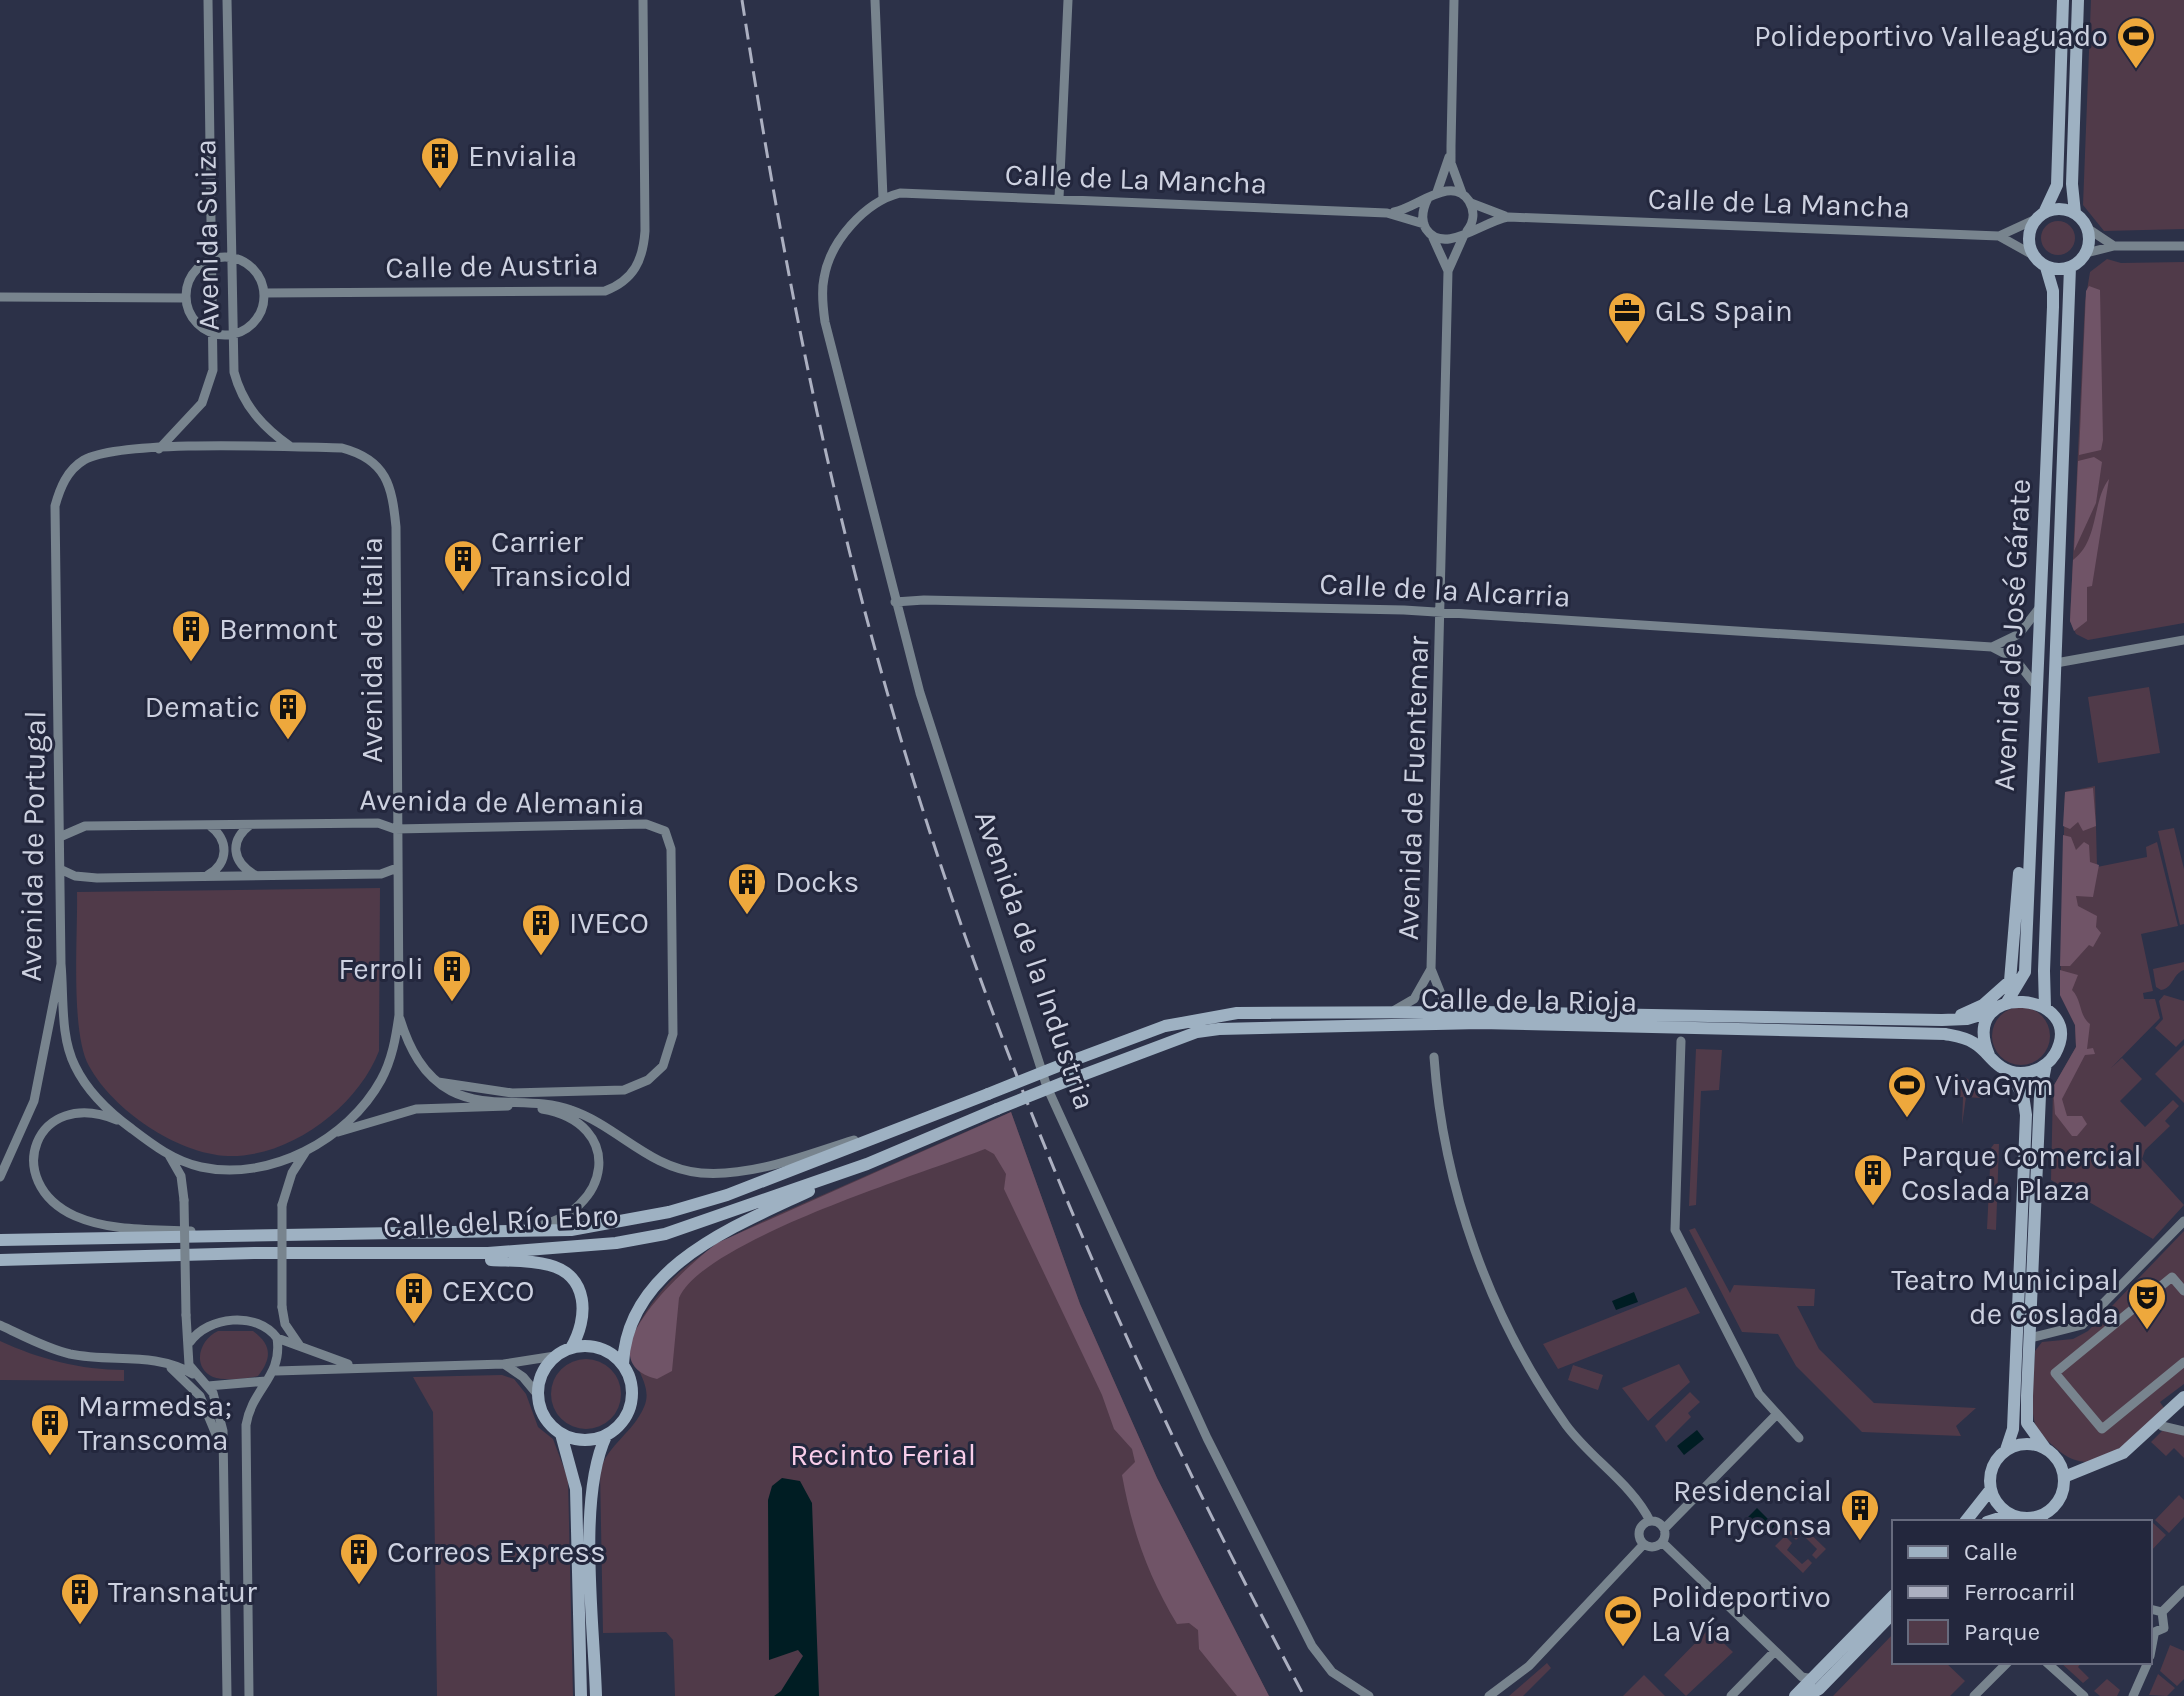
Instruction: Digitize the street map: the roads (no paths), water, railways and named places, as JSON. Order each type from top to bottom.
[{"type":"main road","points":[[2063,0],[2057,185],[2029,237],[2033,255],[2046,267],[2070,267],[2086,253],[2087,228],[2075,213],[2072,184],[2078,0]]},
{"type":"main road","points":[[2040,216],[2065,210],[2075,213]]},
{"type":"main road","name":"Avenida de José Gárate","points":[[2001,1006],[2025,972],[2053,291],[2046,267]]},
{"type":"main road","name":"Avenida de José Gárate","points":[[2045,1008],[2070,267]]},
{"type":"main road","name":"Calle de la Rioja","points":[[1942,1020],[1978,1008],[2010,981],[2014,967],[2020,853],[2029,827]]},
{"type":"main road","points":[[2027,1000],[2045,1008],[2058,1032],[2057,1048],[2046,1064],[2040,1095],[2027,1423],[2061,1465],[2064,1477],[2060,1499],[2043,1519],[2018,1518],[1994,1500],[1991,1489],[1993,1466],[2006,1450],[2013,1429],[2026,1115],[2023,1095],[2008,1071],[1989,1055],[1984,1034],[2001,1006],[2027,1000]]},
{"type":"main road","name":"Calle de la Rioja","points":[[1066,1063],[1165,1026],[1214,1015],[1468,1012],[1942,1020],[1979,1017],[2001,1006]]},
{"type":"main road","name":"Calle de la Rioja","points":[[1072,1079],[1197,1032],[1262,1026],[1480,1023],[1945,1034],[1967,1039],[1989,1055]]},
{"type":"main road","name":"Calle del Río Ebro","points":[[0,1240],[571,1230],[669,1212],[790,1173],[1066,1063]]},
{"type":"main road","points":[[2008,1071],[2029,1072],[2046,1064]]},
{"type":"main road","name":"Calle del Río Ebro","points":[[0,1260],[519,1252],[616,1243],[665,1234],[867,1164],[1072,1079]]},
{"type":"main road","points":[[623,1364],[624,1342],[642,1306],[689,1253],[719,1234],[867,1164]]},
{"type":"main road","points":[[388,1254],[551,1265],[573,1280],[585,1307],[580,1331],[571,1348]]},
{"type":"main road","points":[[561,1434],[576,1440],[606,1436],[620,1426],[629,1412],[633,1395],[631,1379],[623,1364],[600,1348],[571,1348],[555,1356],[545,1367],[538,1395],[541,1411],[561,1434],[576,1489],[581,1696]]},
{"type":"main road","points":[[2064,1477],[2123,1453],[2184,1397]]},
{"type":"main road","points":[[596,1696],[590,1494],[597,1455],[606,1436]]},
{"type":"main road","points":[[2006,1450],[2020,1445],[2045,1448]]},
{"type":"main road","points":[[1967,1520],[1991,1489]]},
{"type":"main road","points":[[1795,1696],[1892,1597]]},
{"type":"main road","points":[[1807,1696],[1819,1689],[1892,1614]]},
{"type":"street","name":"Avenida Suiza","points":[[159,449],[202,403],[213,370],[215,334],[208,0]]},
{"type":"street","name":"Avenida Suiza","points":[[227,0],[234,372],[245,402],[270,432],[291,447]]},
{"type":"street","name":"Calle de Austria","points":[[264,293],[605,291],[626,279],[637,268],[645,241],[643,0]]},
{"type":"street","points":[[875,0],[883,198]]},
{"type":"street","points":[[1059,198],[1068,0]]},
{"type":"street","points":[[1451,146],[1433,195],[1423,211],[1424,224],[1430,233],[1446,241],[1465,234],[1473,219],[1471,203],[1462,193],[1451,163],[1454,0]]},
{"type":"street","points":[[1433,195],[1450,190],[1462,193]]},
{"type":"street","name":"Calle de La Mancha","points":[[883,198],[900,193],[1387,213],[1410,209],[1433,195]]},
{"type":"street","name":"Avenida de la Industria","points":[[883,198],[862,215],[839,242],[824,276],[825,322],[920,693],[1047,1087],[1207,1438],[1312,1646],[1332,1672],[1369,1696]]},
{"type":"street","name":"Calle de La Mancha","points":[[1471,203],[1508,217],[1999,236],[2033,255]]},
{"type":"street","name":"Calle de La Mancha","points":[[1387,213],[1424,224]]},
{"type":"street","name":"Calle de La Mancha","points":[[1999,236],[2040,216]]},
{"type":"street","name":"Calle de La Mancha","points":[[1465,234],[1508,217]]},
{"type":"street","points":[[2087,228],[2114,246]]},
{"type":"street","name":"Avenida de Fuentemar","points":[[1430,233],[1448,271]]},
{"type":"street","name":"Avenida de Fuentemar","points":[[1465,234],[1448,271],[1431,969],[1443,999],[1468,1012]]},
{"type":"street","points":[[2086,253],[2114,246],[2184,246]]},
{"type":"street","points":[[233,258],[254,270],[264,293],[256,319],[233,334],[215,334],[195,321],[186,298],[193,274],[213,259],[233,258]]},
{"type":"street","points":[[0,297],[186,298]]},
{"type":"street","points":[[159,449],[291,447]]},
{"type":"street","name":"Avenida de Italia","points":[[291,447],[351,451],[387,477],[396,527],[395,829],[399,1015]]},
{"type":"street","name":"Avenida de Portugal","points":[[0,1177],[34,1101],[61,964],[62,836],[55,506],[69,473],[84,460],[123,451],[159,449]]},
{"type":"street","name":"Calle de la Alcarria","points":[[895,602],[924,600],[1442,612],[1992,647]]},
{"type":"street","points":[[1992,647],[2019,634],[2041,604]]},
{"type":"street","points":[[2056,663],[2184,640]]},
{"type":"street","points":[[1992,647],[2015,659],[2038,689]]},
{"type":"street","name":"Avenida de Alemania","points":[[62,836],[85,826],[378,823],[395,829],[646,824],[665,831],[671,849],[673,1034],[663,1066],[648,1080],[624,1090],[512,1093],[438,1082]]},
{"type":"street","points":[[205,876],[221,864],[225,852],[220,835],[209,825]]},
{"type":"street","points":[[250,825],[238,837],[235,850],[240,864],[255,875]]},
{"type":"street","points":[[62,870],[86,878],[381,874],[397,868]]},
{"type":"street","points":[[61,964],[64,1023],[75,1066],[96,1096],[123,1123],[169,1155],[201,1167],[244,1170],[266,1166],[306,1151],[328,1136],[360,1108],[383,1078],[393,1050],[399,1015]]},
{"type":"street","name":"Avenida de Fuentemar","points":[[1392,1012],[1414,999],[1431,969]]},
{"type":"street","points":[[399,1015],[417,1060],[438,1082],[464,1096],[543,1103],[573,1110],[651,1158],[676,1169],[698,1172],[751,1170],[909,1126]]},
{"type":"street","points":[[1681,1041],[1675,1230],[1740,1359],[1776,1415],[1799,1438]]},
{"type":"street","points":[[1434,1057],[1444,1137],[1460,1206],[1487,1279],[1525,1361],[1568,1427],[1650,1521],[1664,1529]]},
{"type":"street","points":[[328,1136],[416,1109],[531,1107],[557,1113],[577,1123],[592,1140],[598,1154],[599,1170],[587,1199],[564,1217],[545,1224],[489,1232]]},
{"type":"street","points":[[123,1123],[87,1110],[63,1115],[49,1124],[40,1135],[32,1160],[39,1183],[55,1203],[73,1215],[112,1227],[255,1235]]},
{"type":"street","points":[[276,1371],[282,1307],[282,1205],[292,1173],[306,1151]]},
{"type":"street","points":[[169,1155],[181,1176],[184,1200],[189,1365],[196,1376]]},
{"type":"street","points":[[2030,1338],[2082,1325],[2184,1221]]},
{"type":"street","points":[[2184,1291],[2172,1277],[2055,1373],[2102,1429],[2184,1362]]},
{"type":"street","points":[[282,1307],[288,1331],[302,1349]]},
{"type":"street","points":[[190,1342],[204,1326],[215,1322],[254,1323],[302,1349],[359,1367]]},
{"type":"street","points":[[0,1325],[70,1354],[162,1362],[196,1376],[208,1386],[220,1412],[224,1467],[227,1696]]},
{"type":"street","points":[[249,1696],[246,1425],[254,1399],[266,1381],[276,1371],[504,1364],[555,1356]]},
{"type":"street","points":[[162,1362],[187,1380],[200,1396],[213,1420],[224,1467]]},
{"type":"street","points":[[504,1364],[523,1377],[538,1395]]},
{"type":"street","points":[[208,1386],[266,1381]]},
{"type":"street","points":[[1662,1542],[1664,1529],[1776,1415]]},
{"type":"street","points":[[2162,1426],[2184,1431]]},
{"type":"street","points":[[1650,1521],[1640,1529],[1639,1537],[1643,1545],[1651,1548],[1662,1542]]},
{"type":"street","points":[[1662,1542],[1802,1677],[1813,1679]]},
{"type":"street","points":[[1489,1696],[1529,1666],[1643,1545]]},
{"type":"street","points":[[2162,1612],[2184,1590]]},
{"type":"street","points":[[2152,1610],[2162,1612]]},
{"type":"street","points":[[2152,1634],[2166,1623],[2162,1612]]},
{"type":"street","points":[[1731,1696],[1775,1651]]},
{"type":"street","points":[[1974,1696],[2006,1664]]},
{"type":"street","points":[[2048,1664],[2084,1696]]},
{"type":"street","points":[[2133,1696],[2147,1664]]},
{"type":"railway","points":[[742,0],[766,149],[824,446],[900,737],[945,879],[1049,1158],[1108,1295],[1235,1564],[1304,1696]]},
{"type":"place","name":"Polideportivo Valleaguado","points":[[2136,70]]},
{"type":"place","name":"Envialia","points":[[440,190]]},
{"type":"place","name":"GLS Spain","points":[[1627,345]]},
{"type":"place","name":"Carrier Transicold","points":[[463,593]]},
{"type":"place","name":"Bermont","points":[[191,663]]},
{"type":"place","name":"Dematic","points":[[288,741]]},
{"type":"place","name":"Docks","points":[[747,916]]},
{"type":"place","name":"IVECO","points":[[541,957]]},
{"type":"place","name":"Ferroli","points":[[452,1003]]},
{"type":"place","name":"VivaGym","points":[[1907,1119]]},
{"type":"place","name":"Parque Comercial Coslada Plaza","points":[[1873,1207]]},
{"type":"place","name":"CEXCO","points":[[414,1325]]},
{"type":"place","name":"Teatro Municipal de Coslada","points":[[2147,1331]]},
{"type":"place","name":"Marmedsa; Transcoma","points":[[50,1457]]},
{"type":"place","name":"Residencial Pryconsa","points":[[1860,1542]]},
{"type":"place","name":"Correos Express","points":[[359,1586]]},
{"type":"place","name":"Transnatur","points":[[80,1626]]},
{"type":"place","name":"Polideportivo La Vía","points":[[1623,1648]]},
{"type":"park label","name":"Recinto Ferial","points":[[883,1455]]}]
